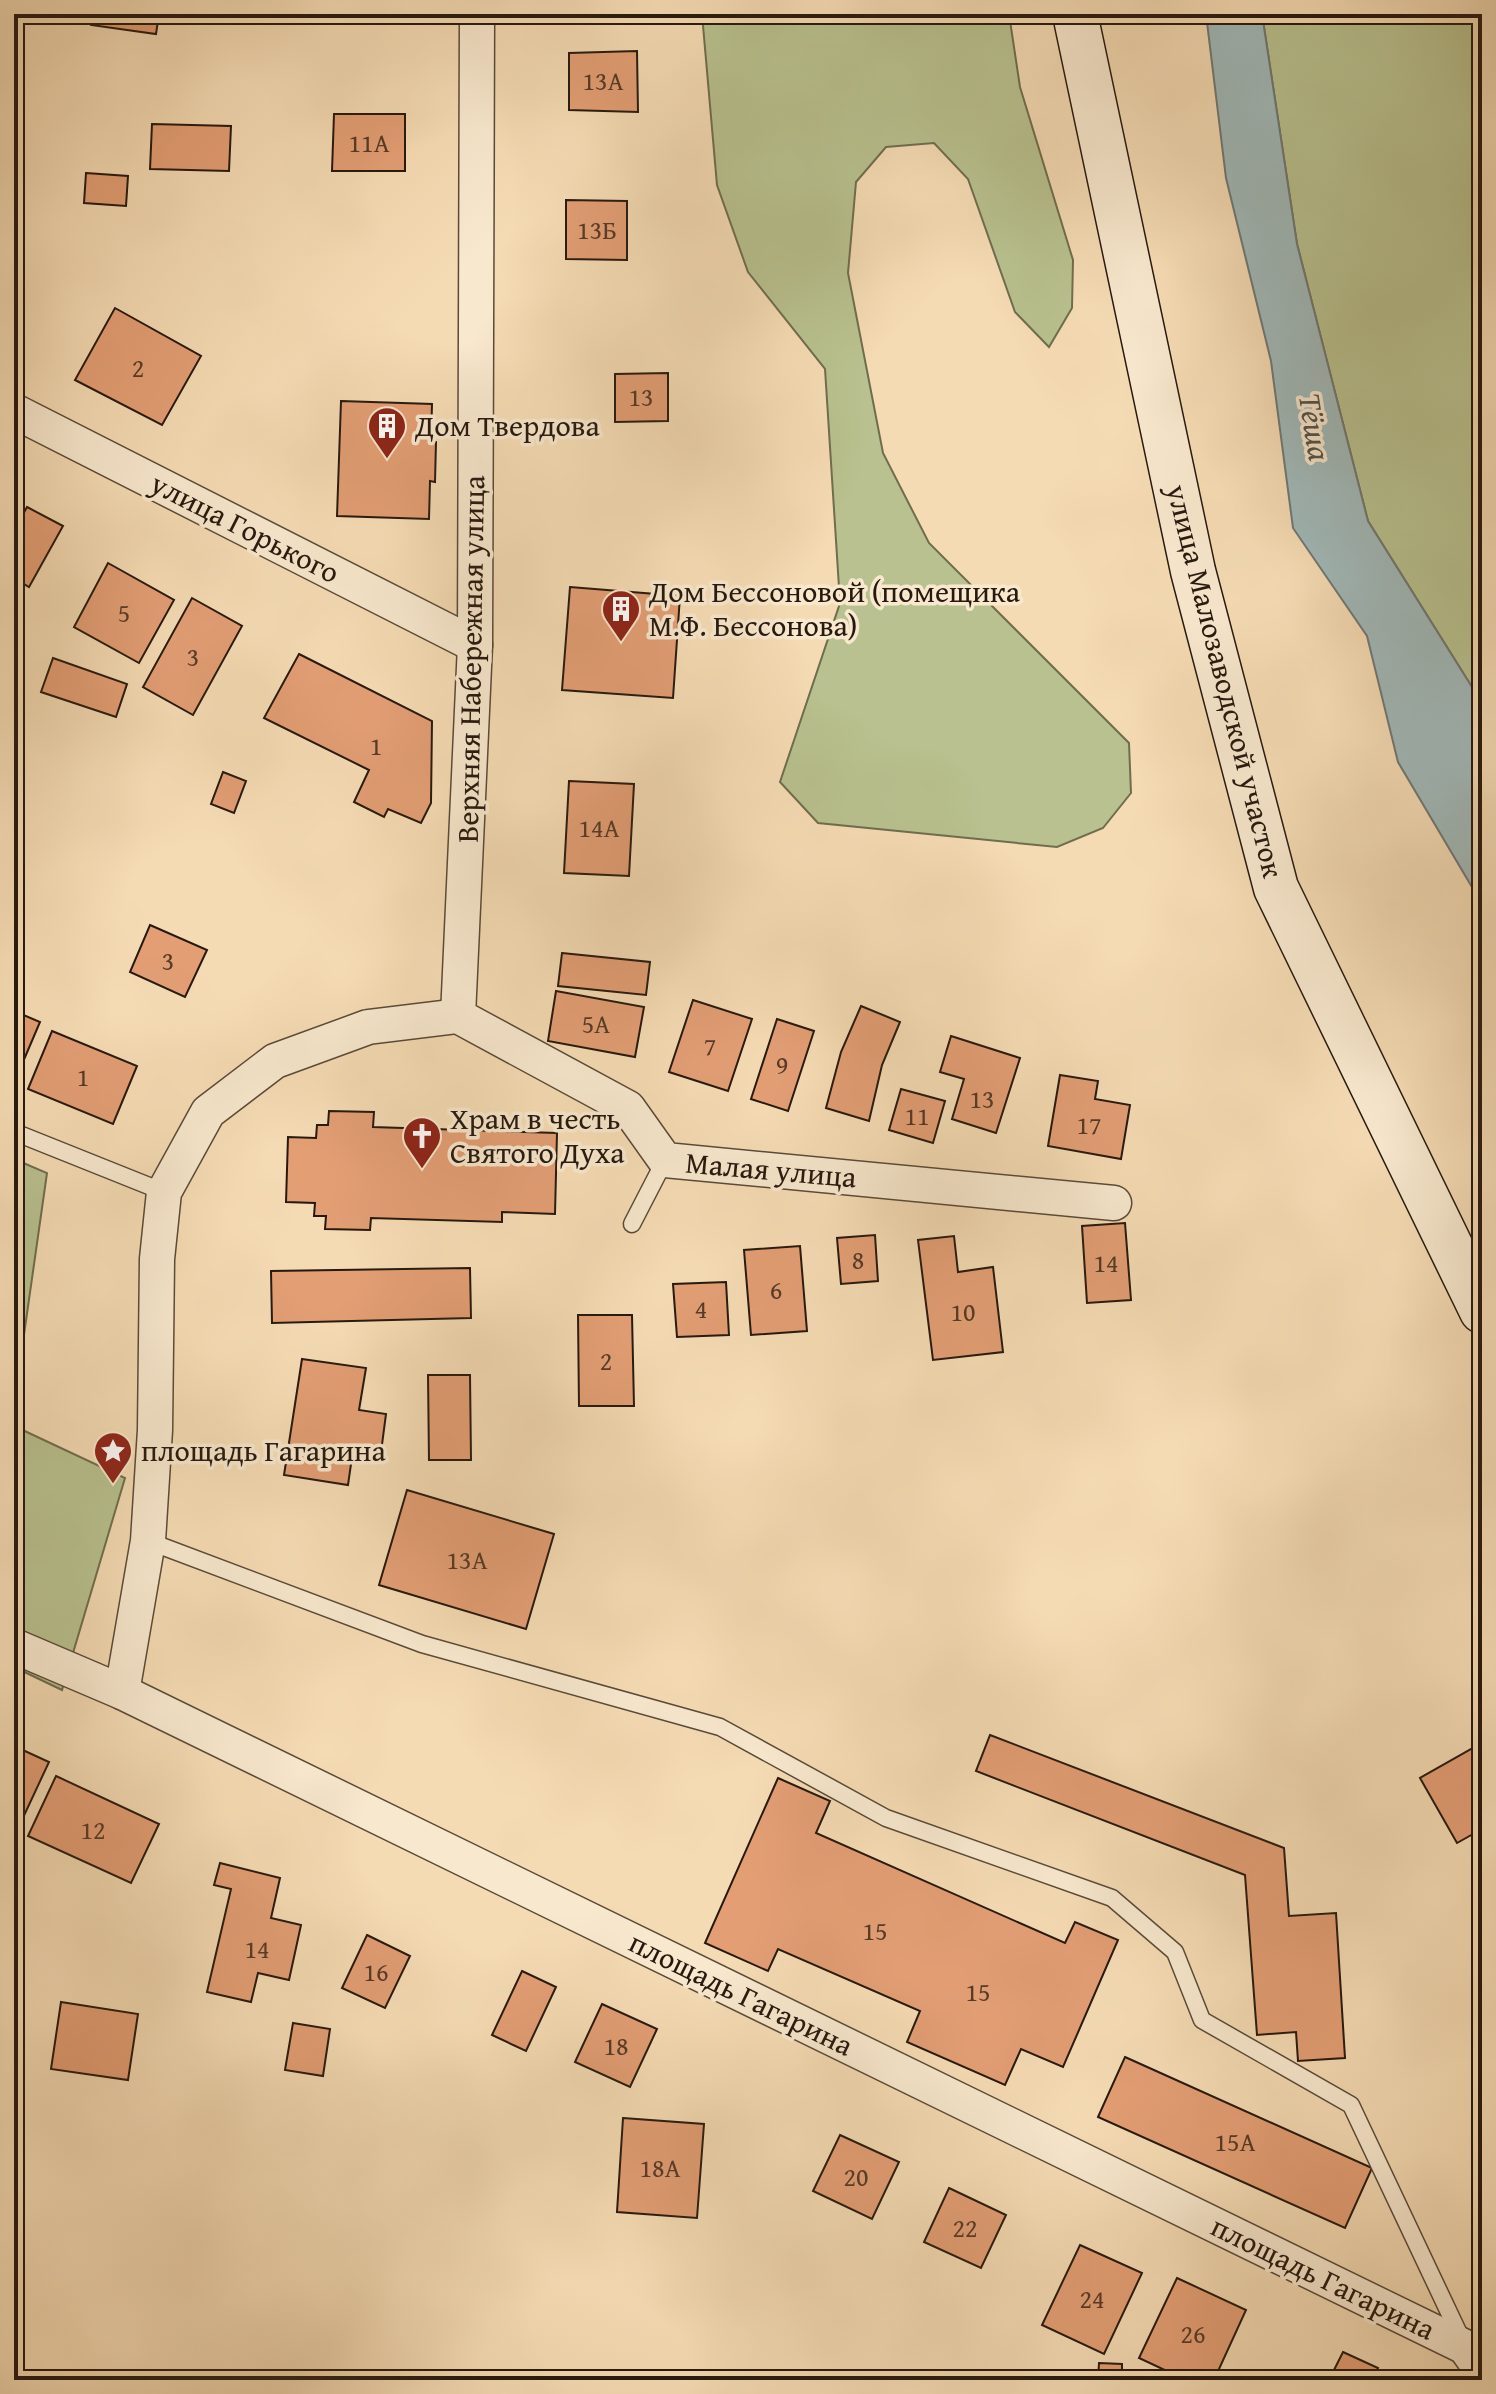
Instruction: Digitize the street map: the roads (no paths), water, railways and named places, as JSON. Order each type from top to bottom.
[{"type":"street","name":"Верхняя Набережная улица","points":[[458,1016],[475,645],[477,14]]},
{"type":"street","name":"улица Малозаводской участок","points":[[1075,14],[1193,571],[1276,888],[1482,1311]]},
{"type":"street","name":"улица Горького","points":[[14,411],[475,645]]},
{"type":"street","name":"Малая улица","points":[[458,1016],[628,1108],[665,1160],[1114,1203]]},
{"type":"street","points":[[122,1692],[148,1541],[155,1430],[157,1259],[164,1192],[208,1112],[275,1061],[368,1027],[458,1016]]},
{"type":"street","name":"площадь Гагарина","points":[[14,1646],[122,1692],[1474,2359]]},
{"type":"lane","points":[[14,1132],[164,1192]]},
{"type":"lane","points":[[632,1224],[665,1160]]},
{"type":"lane","points":[[148,1541],[422,1644],[720,1727],[886,1818],[1112,1898],[1175,1952],[1202,2020],[1351,2105],[1474,2359]]},
{"type":"water","name":"Тёша","points":[[1206,14],[1262,14],[1297,244],[1368,521],[1482,703],[1482,904],[1398,762],[1367,636],[1293,528],[1271,361],[1226,178]]},
{"type":"place","name":"Дом Твердова","points":[[387,460]]},
{"type":"place","name":"Дом Бессоновой (помещика М.Ф. Бессонова)","points":[[621,643]]},
{"type":"place","name":"Храм в честь Святого Духа","points":[[422,1170]]},
{"type":"place","name":"площадь Гагарина","points":[[113,1485]]}]
